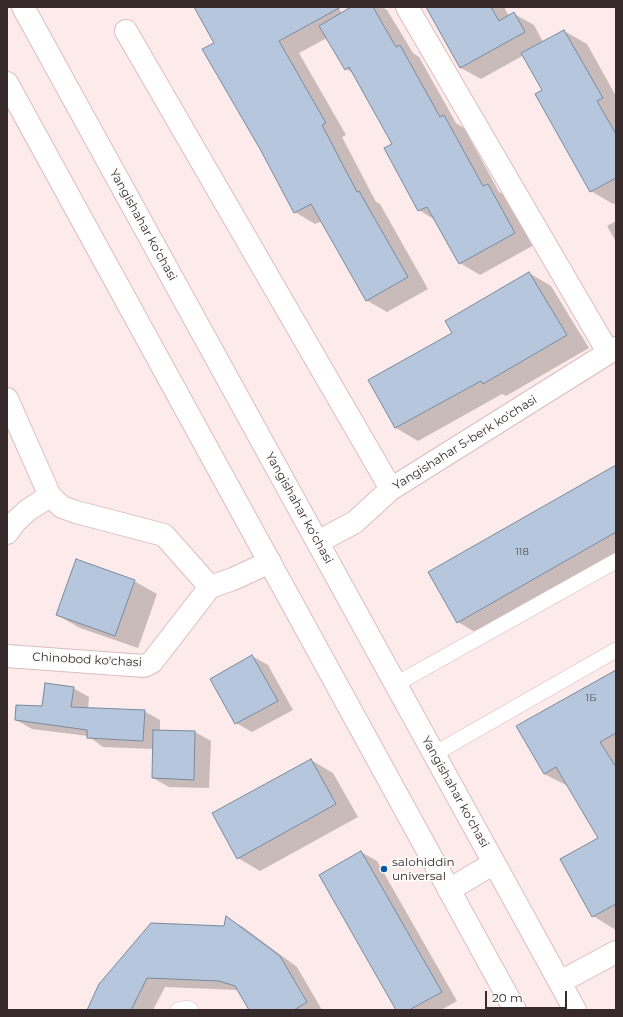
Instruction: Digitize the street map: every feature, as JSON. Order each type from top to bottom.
[{"type":"main road","name":"Yangishahar ko‘chasi","points":[[23,7],[575,1010]]},
{"type":"main road","points":[[407,7],[612,350]]},
{"type":"main road","points":[[126,30],[391,489]]},
{"type":"main road","points":[[7,83],[515,1010]]},
{"type":"main road","name":"Yangishahar 5-berk ko'chasi","points":[[318,542],[355,522],[391,489],[612,350]]},
{"type":"main road","points":[[7,399],[50,496],[62,507],[76,512],[164,534],[210,587],[233,579],[270,562]]},
{"type":"main road","points":[[7,533],[15,522],[28,510],[50,496]]},
{"type":"main road","name":"Chinobod ko'chasi","points":[[7,656],[144,666],[152,662],[210,587]]},
{"type":"main road","points":[[449,890],[494,863]]},
{"type":"main road","points":[[560,982],[616,952]]},
{"type":"lane","points":[[396,684],[616,561]]},
{"type":"lane","points":[[434,754],[616,650]]},
{"type":"lane","points":[[178,1010],[187,1008],[191,1010]]},
{"type":"building","points":[[194,7],[341,7],[279,41],[326,123],[322,125],[357,192],[359,191],[408,277],[366,301],[311,204],[294,213],[260,149],[202,49],[214,43]]},
{"type":"building","points":[[351,7],[373,7],[396,47],[400,45],[440,117],[444,115],[483,186],[488,184],[515,233],[459,264],[427,207],[418,211],[384,148],[392,144],[349,67],[345,70],[319,26]]},
{"type":"building","points":[[426,7],[491,7],[499,21],[514,12],[525,32],[460,68]]},
{"type":"building","points":[[564,30],[603,98],[597,101],[616,134],[616,178],[590,192],[535,94],[542,90],[521,53]]},
{"type":"building","points":[[529,272],[567,335],[483,384],[481,381],[395,428],[368,380],[452,333],[445,321]]},
{"type":"building","points":[[616,465],[616,532],[457,623],[428,572]]},
{"type":"building","points":[[76,559],[135,580],[115,636],[56,615]]},
{"type":"building","points":[[252,655],[278,701],[235,724],[210,679]]},
{"type":"building","points":[[616,670],[616,733],[600,742],[616,767],[616,904],[592,917],[560,859],[598,838],[556,767],[544,774],[516,726]]},
{"type":"building","points":[[45,683],[74,687],[71,707],[145,710],[143,741],[87,738],[87,730],[15,720],[16,705],[42,706]]},
{"type":"building","points":[[153,730],[195,731],[194,780],[152,778]]},
{"type":"building","points":[[311,759],[336,804],[237,859],[212,813]]},
{"type":"building","points":[[361,851],[442,992],[409,1010],[396,1010],[319,875]]},
{"type":"building","points":[[226,916],[280,956],[307,1002],[294,1010],[249,1010],[235,986],[219,981],[147,978],[131,1010],[87,1010],[99,984],[151,923],[224,926]]},
{"type":"place","name":"salohiddin universal","points":[[384,869]]}]
